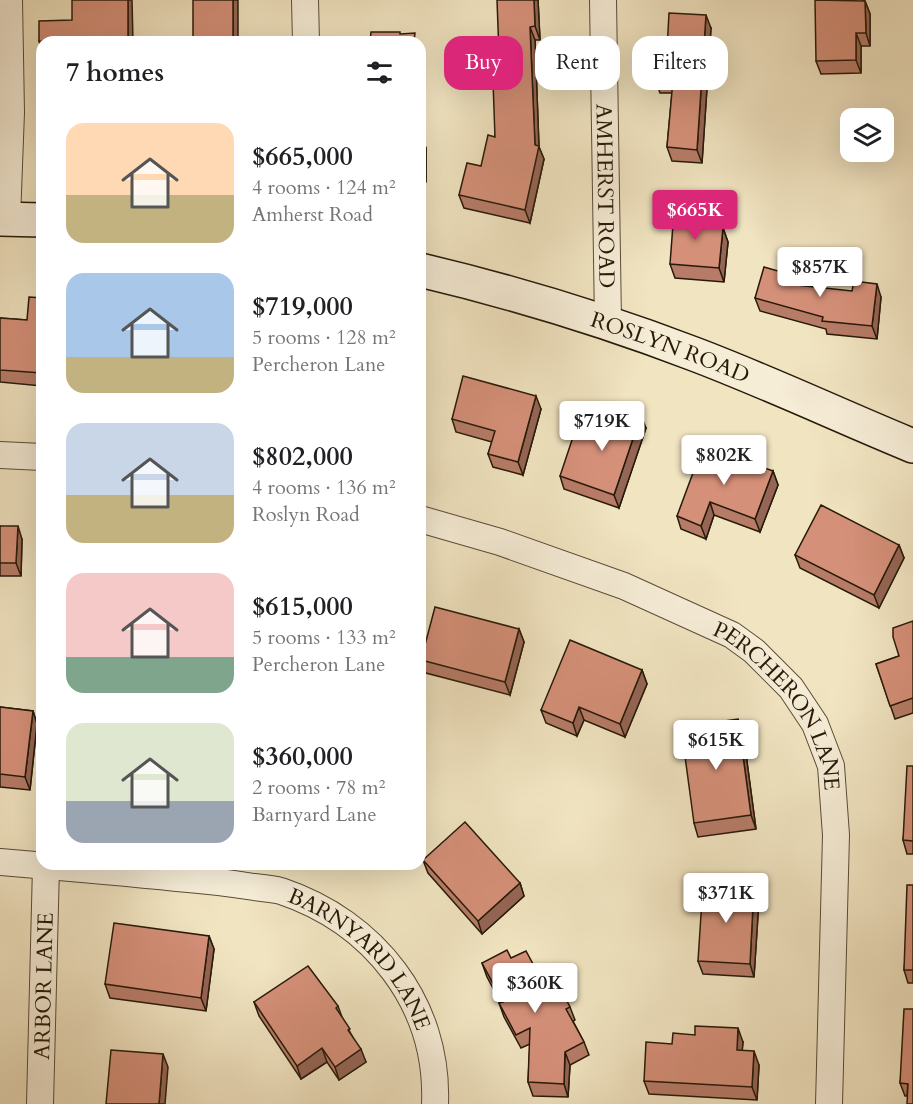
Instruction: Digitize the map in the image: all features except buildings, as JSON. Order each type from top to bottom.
[{"type":"main road","points":[[3,219],[36,220]]},
{"type":"main road","name":"ROSLYN ROAD","points":[[426,272],[608,322],[697,355],[913,446]]},
{"type":"street","points":[[3,219],[11,112],[5,38],[9,0]]},
{"type":"street","points":[[305,0],[306,36]]},
{"type":"street","name":"AMHERST ROAD","points":[[603,0],[608,322]]},
{"type":"street","points":[[0,455],[36,457]]},
{"type":"street","name":"PERCHERON LANE","points":[[426,521],[500,542],[624,586],[732,635],[754,651],[791,688],[815,724],[831,766],[837,835],[829,1104]]},
{"type":"street","name":"BARNYARD LANE","points":[[0,862],[36,865]]},
{"type":"street","name":"ARBOR LANE","points":[[40,1104],[46,870]]},
{"type":"street","name":"BARNYARD LANE","points":[[91,870],[225,882],[279,891],[321,908],[370,943],[402,979],[424,1027],[432,1053],[435,1104]]}]
